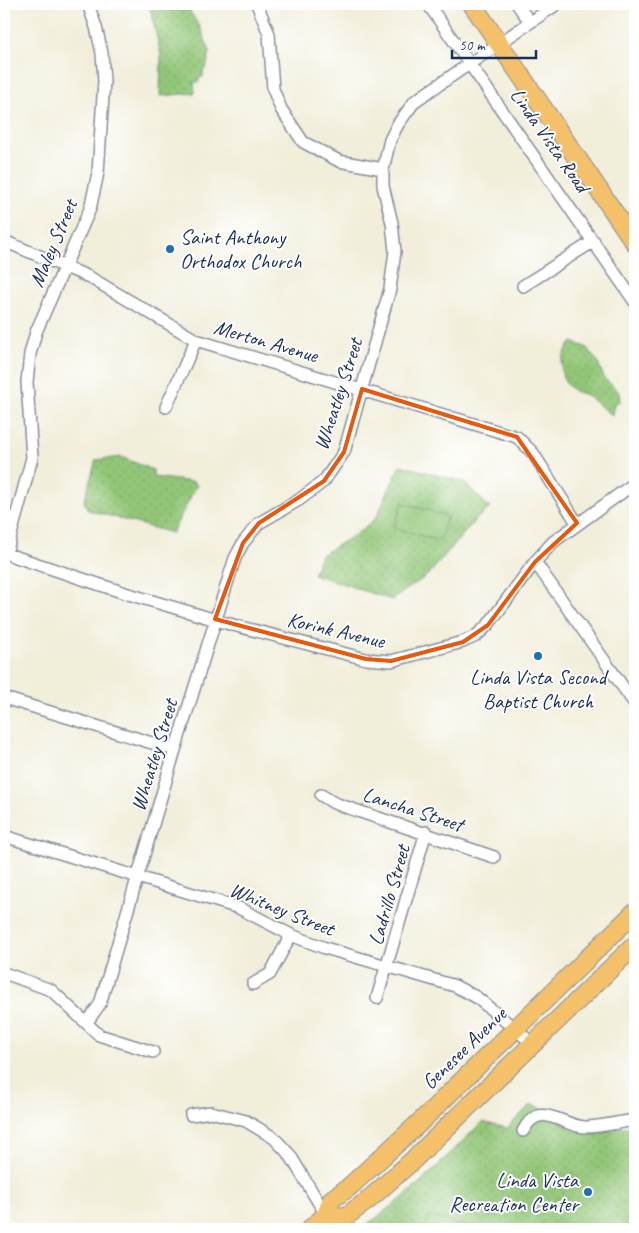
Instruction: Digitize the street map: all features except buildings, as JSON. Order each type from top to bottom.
[{"type":"main road","name":"Linda Vista Road","points":[[472,4],[635,243]]},
{"type":"main road","name":"Genesee Avenue","points":[[331,1222],[332,1199],[348,1188],[410,1132],[635,912]]},
{"type":"main road","name":"Genesee Avenue","points":[[310,1229],[345,1217],[367,1201],[411,1162],[635,945]]},
{"type":"street","name":"Maley Street","points":[[5,553],[32,458],[27,382],[30,354],[36,332],[90,209],[98,173],[104,81],[102,53],[88,4]]},
{"type":"street","points":[[257,4],[269,34],[274,89],[280,109],[303,142],[339,161],[384,168]]},
{"type":"street","name":"Linda Vista Road","points":[[428,4],[635,302]]},
{"type":"street","points":[[517,4],[530,22]]},
{"type":"street","name":"Wheatley Street","points":[[87,1022],[100,1004],[175,750],[215,619],[236,558],[243,544],[259,523],[299,500],[324,481],[344,452],[390,289],[395,251],[392,224],[383,186],[384,168],[395,129],[415,101],[557,4]]},
{"type":"street","name":"Merton Avenue","points":[[4,241],[89,277],[196,340],[517,437],[533,453],[577,523]]},
{"type":"street","points":[[524,286],[594,242]]},
{"type":"street","points":[[166,407],[196,340]]},
{"type":"street","name":"Korink Avenue","points":[[5,553],[125,593],[215,619],[366,659],[391,661],[463,642],[476,636],[488,625],[535,562],[553,542],[635,483]]},
{"type":"street","points":[[535,562],[635,704]]},
{"type":"street","points":[[4,698],[175,750]]},
{"type":"street","name":"Lancha Street","points":[[321,795],[334,803],[426,832],[494,857]]},
{"type":"street","name":"Ladrillo Street","points":[[377,998],[388,967],[426,832]]},
{"type":"street","name":"Whitney Street","points":[[4,836],[239,908],[291,935],[388,967],[455,986],[476,997],[532,1043]]},
{"type":"street","points":[[253,984],[270,974],[291,935]]},
{"type":"street","points":[[4,974],[51,990],[99,1034],[153,1052]]},
{"type":"street","points":[[191,1115],[212,1112],[246,1121],[274,1138],[290,1155],[331,1222]]},
{"type":"street","points":[[523,1131],[528,1121],[535,1117],[547,1115],[584,1127],[635,1120]]},
{"type":"highlighted area","points":[[362,389],[517,437],[577,523],[535,562],[488,625],[463,642],[391,661],[366,659],[215,619],[243,543],[259,523],[324,481],[344,452]]},
{"type":"green space","points":[[149,4],[185,4],[200,27],[210,52],[206,68],[203,70],[203,77],[199,78],[199,82],[194,82],[195,93],[160,96],[161,55]]},
{"type":"green space","points":[[572,342],[586,347],[598,362],[604,378],[619,392],[620,401],[614,404],[612,415],[586,395],[575,391],[565,381],[562,374],[562,361]]},
{"type":"green space","points":[[121,457],[153,470],[153,477],[194,482],[197,485],[172,533],[88,510],[84,501],[96,460]]},
{"type":"green space","points":[[400,465],[464,482],[490,508],[477,518],[429,574],[392,600],[313,574],[321,555],[356,534],[376,518]]},
{"type":"green space","points":[[402,503],[447,516],[440,541],[394,528]]},
{"type":"green space","points":[[530,1105],[592,1120],[608,1128],[635,1126],[635,1229],[359,1229],[393,1206],[408,1193],[482,1122],[507,1128]]},
{"type":"green space","points":[[429,1216],[467,1227],[467,1229],[425,1229]]},
{"type":"place","name":"Saint Anthony Orthodox Church","points":[[170,249]]},
{"type":"place","name":"Linda Vista Second Baptist Church","points":[[538,656]]},
{"type":"place","name":"Linda Vista Recreation Center","points":[[588,1192]]}]
